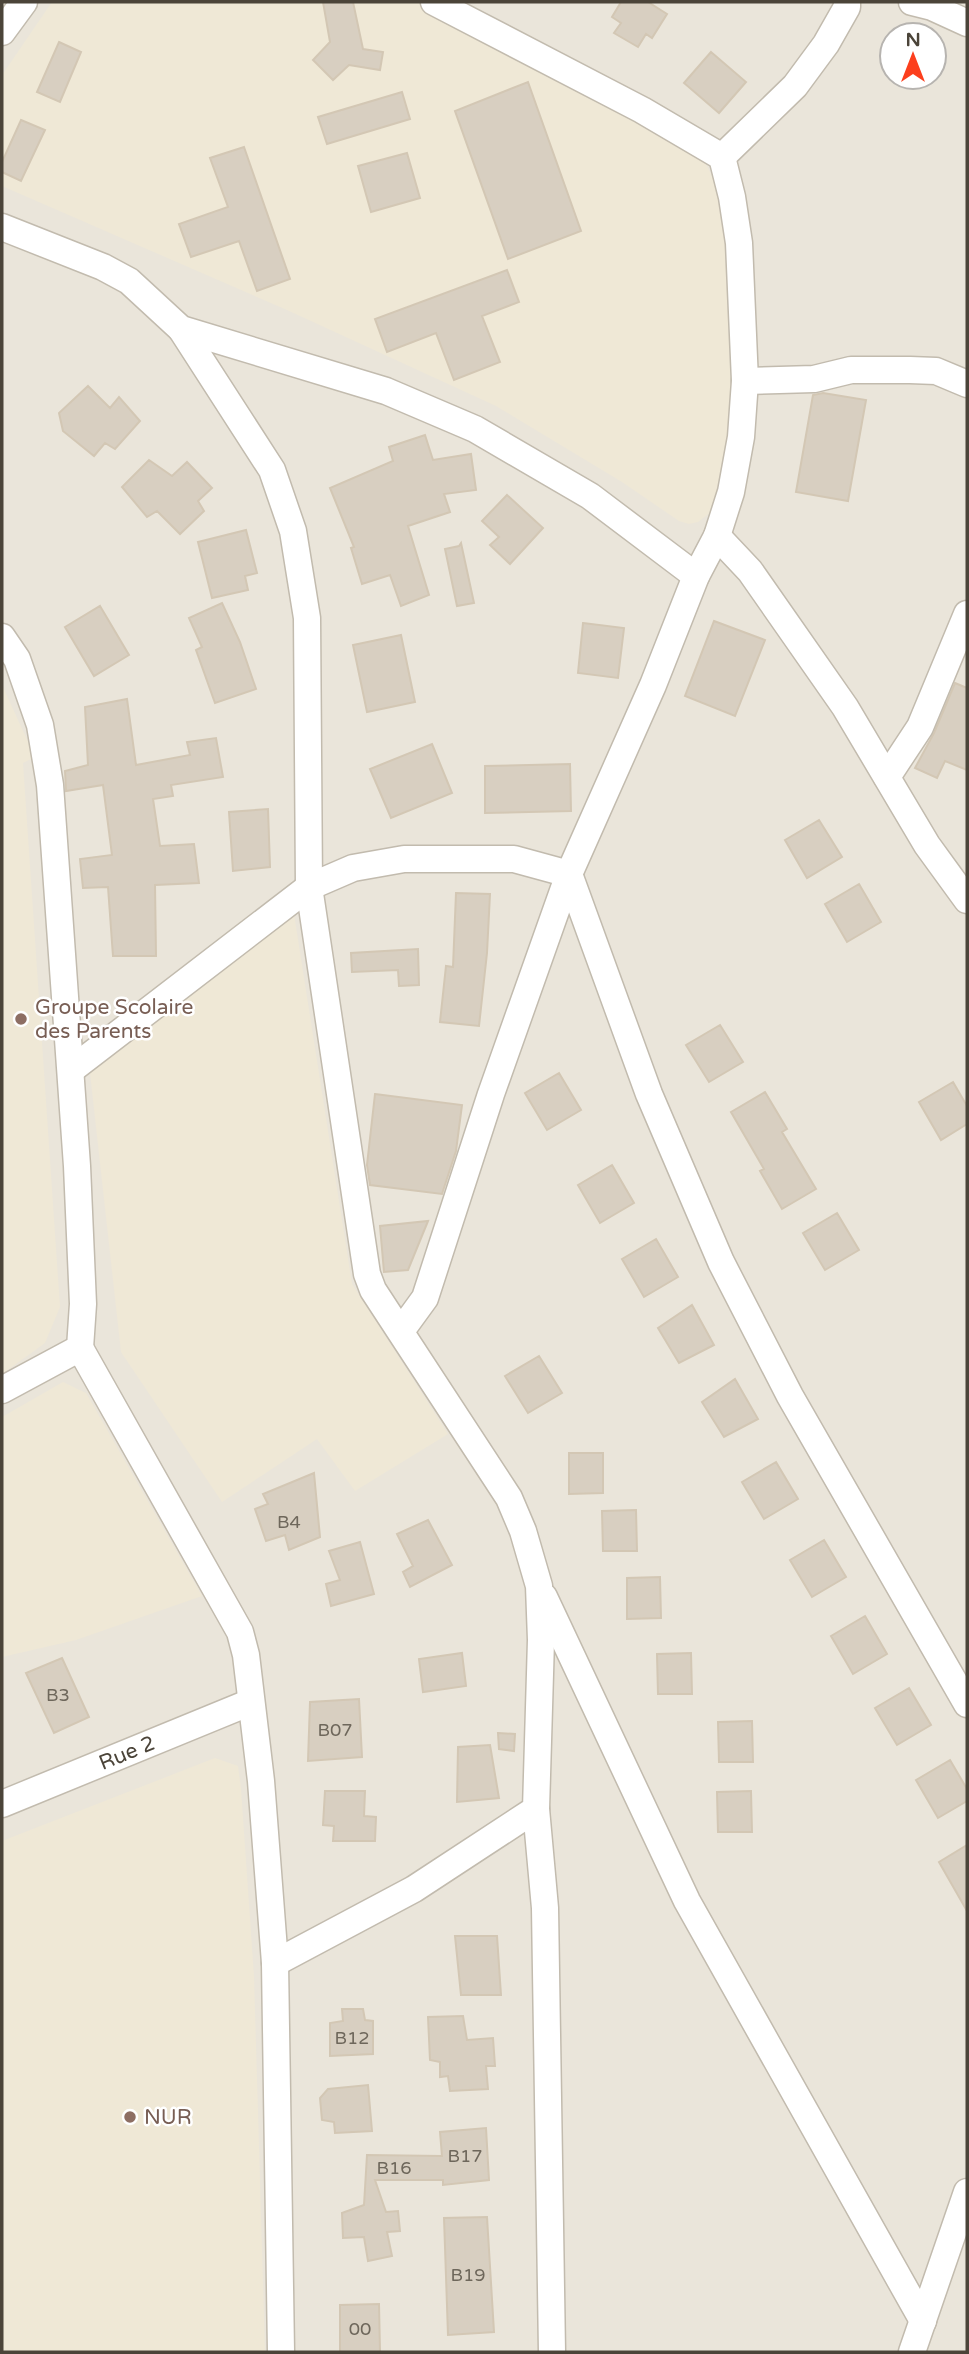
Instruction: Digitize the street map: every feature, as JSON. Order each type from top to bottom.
[{"type":"street","points":[[2,32],[24,2]]},
{"type":"street","points":[[401,1331],[425,1298],[491,1094],[569,874],[653,685],[696,576],[717,536],[731,492],[741,437],[745,381],[738,243],[733,197],[722,157],[642,110],[434,2]]},
{"type":"street","points":[[722,157],[795,86],[826,44],[847,7],[847,2]]},
{"type":"street","points":[[912,2],[932,7],[967,23]]},
{"type":"street","points":[[2,227],[103,267],[129,281],[181,329],[272,470],[293,531],[307,618],[309,887],[367,1274],[373,1290],[509,1498],[523,1531],[539,1586],[687,1901],[923,2321]]},
{"type":"street","points":[[181,329],[386,391],[475,429],[590,496],[696,576]]},
{"type":"street","points":[[745,381],[814,379],[850,370],[910,370],[936,371],[967,384]]},
{"type":"street","points":[[717,536],[750,571],[845,707],[927,845],[967,900]]},
{"type":"street","points":[[887,777],[920,727],[967,614]]},
{"type":"street","points":[[2,637],[17,659],[40,725],[50,785],[71,1070],[83,1304],[80,1348],[240,1632],[246,1655],[261,1781],[275,1964],[281,2352]]},
{"type":"street","points":[[71,1070],[309,887],[353,868],[404,859],[514,859],[569,874]]},
{"type":"street","points":[[569,874],[649,1094],[721,1262],[790,1395],[967,1704]]},
{"type":"street","points":[[2,1390],[80,1348]]},
{"type":"street","points":[[539,1586],[541,1640],[536,1809],[545,1908],[552,2352]]},
{"type":"street","name":"Rue 2","points":[[2,1804],[251,1702]]},
{"type":"street","points":[[275,1964],[414,1889],[536,1809]]},
{"type":"street","points":[[912,2352],[967,2192]]},
{"type":"shaded area","points":[[2,2],[967,2],[967,2352],[2,2352]]},
{"type":"shaded area","points":[[52,2],[417,2],[599,96],[705,162],[718,188],[724,221],[732,414],[721,489],[711,512],[698,522],[689,524],[679,521],[622,482],[496,406],[287,310],[2,186],[2,75]]},
{"type":"shaded area","name":"Groupe Scolaire des Parents","points":[[2,685],[35,757],[23,763],[60,1307],[45,1343],[2,1374]]},
{"type":"shaded area","points":[[294,914],[352,1284],[448,1434],[355,1491],[317,1439],[222,1502],[121,1352],[90,1073]]},
{"type":"shaded area","points":[[63,1382],[86,1393],[202,1596],[76,1640],[2,1657],[2,1417]]},
{"type":"shaded area","name":"NUR","points":[[215,1758],[238,1766],[241,1789],[254,1976],[265,2352],[2,2352],[2,1841]]},
{"type":"building","points":[[323,2],[353,2],[363,49],[383,52],[380,70],[349,65],[333,80],[313,60],[330,42]]},
{"type":"building","points":[[621,2],[648,2],[667,14],[652,38],[646,34],[638,47],[614,33],[621,23],[612,17]]},
{"type":"building","points":[[59,42],[81,52],[60,102],[37,92]]},
{"type":"building","points":[[711,52],[746,82],[719,113],[684,83]]},
{"type":"building","points":[[528,82],[581,231],[508,259],[455,111]]},
{"type":"building","points":[[402,92],[410,119],[327,144],[318,117]]},
{"type":"building","points":[[21,120],[45,130],[21,181],[2,172],[2,162]]},
{"type":"building","points":[[244,147],[290,279],[257,291],[239,241],[191,257],[179,224],[228,207],[210,158]]},
{"type":"building","points":[[407,153],[420,198],[371,212],[358,166]]},
{"type":"building","points":[[507,270],[519,302],[482,316],[500,362],[454,380],[436,333],[387,352],[375,319]]},
{"type":"building","points":[[88,386],[110,408],[119,397],[140,421],[115,449],[105,443],[94,456],[63,431],[59,413]]},
{"type":"building","points":[[823,393],[866,400],[848,501],[796,492],[813,395]]},
{"type":"building","points":[[425,435],[433,460],[471,454],[476,490],[444,494],[450,512],[408,526],[429,595],[401,606],[390,575],[362,584],[351,548],[354,547],[330,488],[393,461],[389,447]]},
{"type":"building","points":[[149,460],[172,476],[187,462],[212,488],[198,501],[204,511],[180,534],[157,511],[147,517],[122,487]]},
{"type":"building","points":[[507,495],[543,528],[510,564],[490,545],[499,537],[482,521]]},
{"type":"building","points":[[246,530],[257,573],[245,576],[248,590],[212,598],[198,542]]},
{"type":"building","points":[[461,543],[474,603],[457,606],[445,549],[459,546]]},
{"type":"building","points":[[222,603],[240,642],[256,689],[215,703],[196,650],[202,647],[189,618]]},
{"type":"building","points":[[100,606],[129,655],[94,676],[65,627]]},
{"type":"building","points":[[714,621],[765,640],[735,716],[685,696]]},
{"type":"building","points":[[583,623],[624,628],[618,678],[578,673]]},
{"type":"building","points":[[401,635],[415,702],[367,712],[353,645]]},
{"type":"building","points":[[955,683],[967,688],[967,770],[945,761],[937,778],[915,768],[934,733]]},
{"type":"building","points":[[127,699],[136,765],[190,755],[187,742],[216,738],[223,777],[171,785],[173,796],[153,799],[160,846],[194,844],[199,883],[155,885],[156,956],[113,956],[108,887],[83,888],[80,859],[112,855],[103,785],[66,791],[65,771],[88,765],[85,707]]},
{"type":"building","points":[[432,744],[452,793],[391,818],[370,769]]},
{"type":"building","points":[[570,764],[571,811],[485,813],[485,766]]},
{"type":"building","points":[[268,809],[270,867],[233,871],[229,812]]},
{"type":"building","points":[[819,820],[842,857],[807,878],[785,840]]},
{"type":"building","points":[[859,884],[881,922],[847,942],[825,904]]},
{"type":"building","points":[[456,893],[490,894],[479,1026],[440,1022],[446,966],[453,967]]},
{"type":"building","points":[[418,949],[419,985],[399,986],[398,970],[352,972],[351,953]]},
{"type":"building","points":[[720,1025],[743,1062],[709,1082],[686,1045]]},
{"type":"building","points":[[559,1073],[581,1110],[547,1130],[525,1093]]},
{"type":"building","points":[[953,1082],[967,1106],[967,1124],[941,1140],[919,1102]]},
{"type":"building","points":[[765,1092],[787,1129],[782,1132],[816,1189],[782,1209],[760,1171],[764,1169],[731,1112]]},
{"type":"building","points":[[375,1094],[462,1105],[456,1151],[442,1194],[370,1185],[367,1165]]},
{"type":"building","points":[[612,1165],[634,1203],[600,1223],[578,1185]]},
{"type":"building","points":[[837,1213],[859,1250],[825,1270],[803,1233]]},
{"type":"building","points":[[428,1221],[408,1270],[384,1272],[380,1226]]},
{"type":"building","points":[[656,1239],[678,1277],[644,1297],[622,1259]]},
{"type":"building","points":[[692,1305],[714,1345],[679,1363],[658,1328]]},
{"type":"building","points":[[539,1356],[562,1393],[528,1413],[505,1376]]},
{"type":"building","points":[[735,1379],[758,1419],[724,1437],[702,1402]]},
{"type":"building","points":[[569,1453],[603,1453],[603,1493],[569,1494]]},
{"type":"building","points":[[776,1462],[798,1499],[764,1519],[742,1482]]},
{"type":"building","points":[[314,1473],[320,1537],[289,1550],[285,1535],[266,1541],[255,1509],[268,1504],[263,1494]]},
{"type":"building","points":[[636,1510],[637,1551],[603,1551],[602,1511]]},
{"type":"building","points":[[428,1520],[452,1565],[410,1587],[403,1572],[413,1566],[397,1534]]},
{"type":"building","points":[[824,1540],[846,1577],[812,1597],[790,1560]]},
{"type":"building","points":[[360,1542],[374,1594],[331,1606],[326,1584],[340,1580],[329,1551]]},
{"type":"building","points":[[660,1577],[661,1618],[627,1619],[627,1578]]},
{"type":"building","points":[[865,1616],[887,1654],[853,1674],[831,1636]]},
{"type":"building","points":[[462,1653],[466,1686],[423,1692],[419,1659]]},
{"type":"building","points":[[691,1653],[692,1694],[658,1694],[657,1654]]},
{"type":"building","points":[[62,1658],[89,1717],[54,1733],[26,1673]]},
{"type":"building","points":[[909,1688],[931,1725],[897,1745],[875,1708]]},
{"type":"building","points":[[359,1699],[362,1757],[308,1761],[310,1702]]},
{"type":"building","points":[[752,1721],[753,1762],[719,1762],[718,1722]]},
{"type":"building","points":[[498,1733],[515,1734],[514,1751],[499,1749]]},
{"type":"building","points":[[490,1745],[499,1798],[457,1802],[458,1747]]},
{"type":"building","points":[[950,1760],[967,1789],[967,1801],[938,1818],[916,1780]]},
{"type":"building","points":[[325,1791],[365,1791],[364,1816],[376,1817],[375,1841],[333,1841],[334,1826],[323,1825]]},
{"type":"building","points":[[751,1791],[752,1832],[718,1832],[717,1792]]},
{"type":"building","points":[[967,1845],[967,1911],[939,1862]]},
{"type":"building","points":[[455,1936],[497,1936],[501,1995],[461,1995]]},
{"type":"building","points":[[342,2009],[363,2009],[365,2020],[373,2021],[373,2054],[330,2056],[330,2023],[343,2021]]},
{"type":"building","points":[[463,2016],[467,2040],[493,2038],[495,2066],[486,2066],[488,2089],[450,2091],[448,2076],[440,2077],[440,2062],[430,2060],[428,2017]]},
{"type":"building","points":[[368,2085],[372,2131],[335,2133],[334,2122],[322,2120],[320,2098],[328,2089]]},
{"type":"building","points":[[486,2128],[489,2180],[443,2185],[443,2180],[375,2180],[386,2212],[398,2211],[400,2231],[387,2232],[392,2256],[368,2261],[364,2237],[343,2238],[342,2213],[364,2205],[367,2155],[442,2156],[440,2132]]},
{"type":"building","points":[[487,2217],[494,2332],[448,2335],[444,2218]]},
{"type":"building","points":[[379,2304],[380,2352],[340,2352],[340,2305]]},
{"type":"place","name":"Groupe Scolaire des Parents","points":[[21,1019]]},
{"type":"place","name":"NUR","points":[[130,2117]]}]
